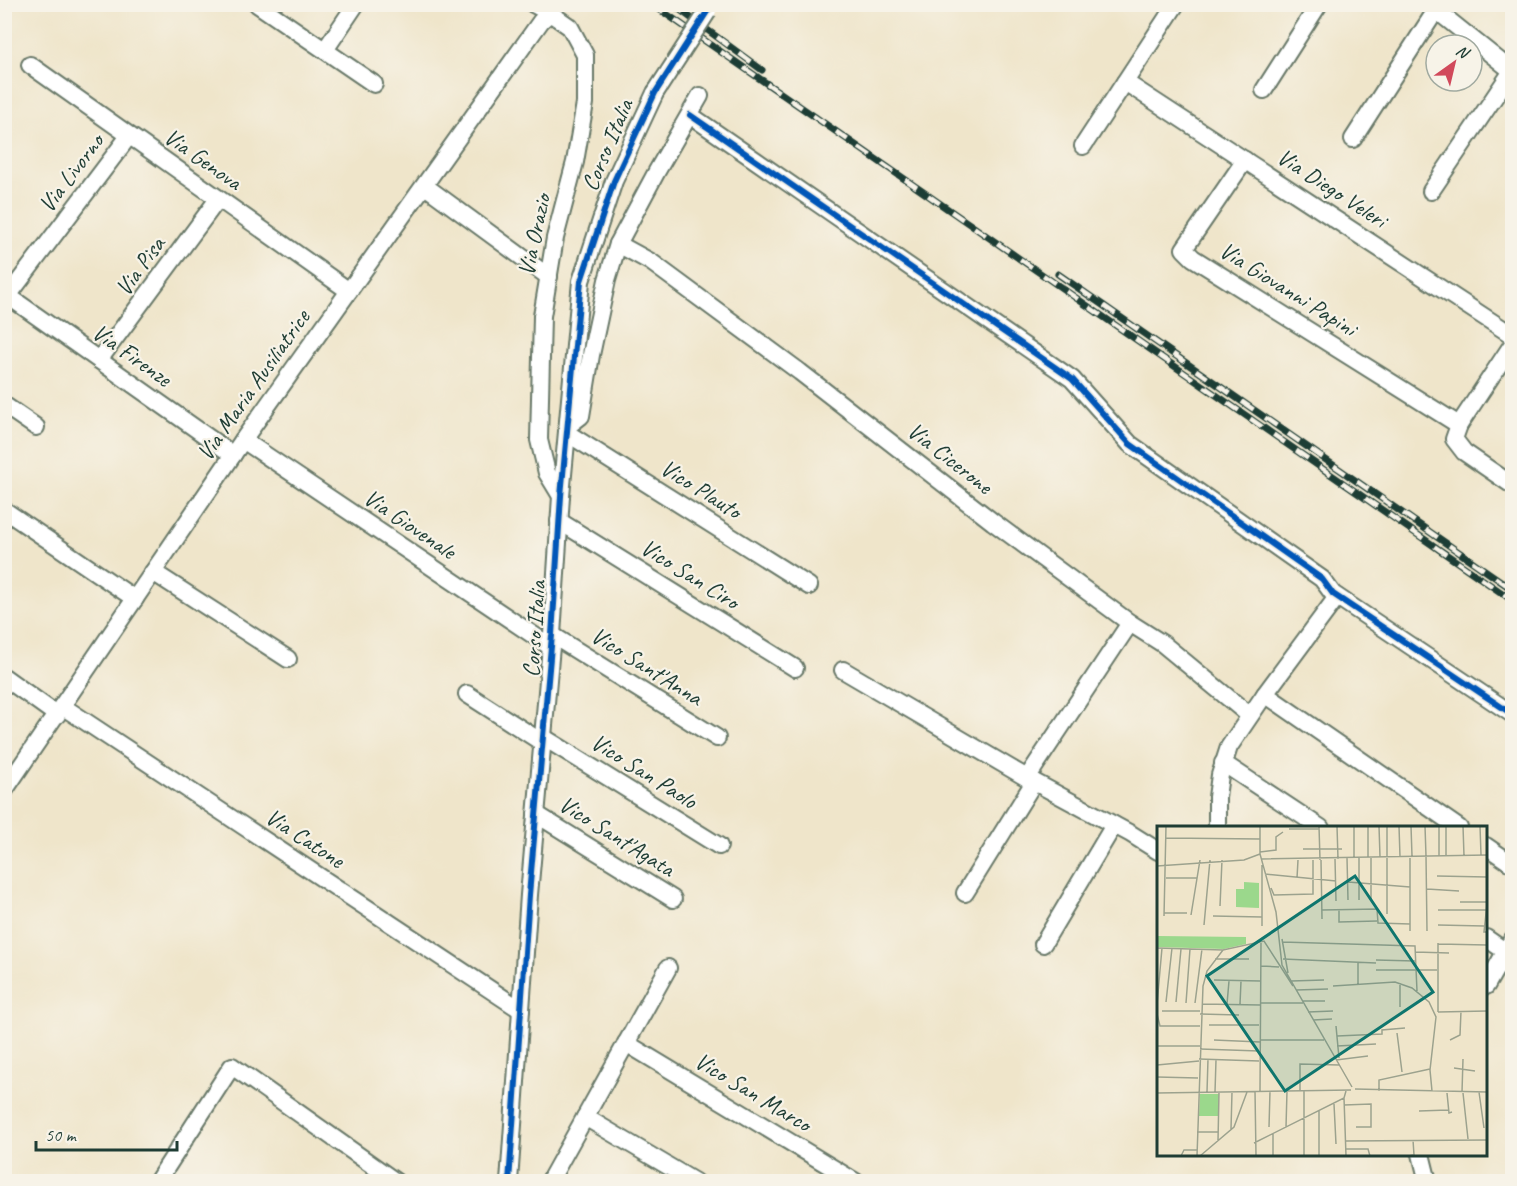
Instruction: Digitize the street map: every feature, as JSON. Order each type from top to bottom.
[{"type":"street","points":[[257,4],[374,84]]},
{"type":"street","points":[[325,50],[356,4]]},
{"type":"street","name":"Via Orazio","points":[[533,4],[570,27],[585,55],[585,103],[575,162],[555,238],[542,316],[539,440],[547,473],[561,496]]},
{"type":"street","points":[[1083,146],[1176,4]]},
{"type":"street","points":[[1264,90],[1320,4]]},
{"type":"street","points":[[1353,139],[1438,7],[1512,71],[1431,192]]},
{"type":"street","name":"Corso Italia","points":[[509,1182],[536,814],[552,641],[559,521],[581,281],[614,181],[656,93],[710,8]]},
{"type":"street","name":"Via Maria Ausiliatrice","points":[[7,783],[135,600],[232,455],[541,21],[550,13]]},
{"type":"street","name":"Via Genova","points":[[30,66],[349,291]]},
{"type":"street","name":"Via Diego Veleri","points":[[1125,82],[1512,334]]},
{"type":"street","points":[[568,429],[580,416],[604,291],[618,244],[700,96]]},
{"type":"street","points":[[690,115],[1072,379],[1131,444],[1322,579],[1337,597],[1512,714]]},
{"type":"street","name":"Via Livorno","points":[[6,294],[129,136]]},
{"type":"street","name":"Via Giovanni Papini","points":[[1245,160],[1184,249],[1193,258],[1457,432]]},
{"type":"street","points":[[425,186],[549,277]]},
{"type":"street","name":"Via Pisa","points":[[99,360],[218,199]]},
{"type":"street","name":"Via Cicerone","points":[[618,244],[651,262],[800,372],[993,522],[1130,623],[1163,644],[1249,716]]},
{"type":"street","name":"Via Firenze","points":[[6,294],[232,455]]},
{"type":"street","points":[[1512,345],[1457,432],[1464,452],[1512,485]]},
{"type":"street","points":[[4,405],[36,427]]},
{"type":"street","name":"Vico Plauto","points":[[568,429],[809,586]]},
{"type":"street","name":"Via Giovenale","points":[[243,440],[552,641]]},
{"type":"street","points":[[4,510],[135,600]]},
{"type":"street","name":"Vico San Ciro","points":[[559,521],[795,668]]},
{"type":"street","points":[[153,572],[288,659]]},
{"type":"street","points":[[1217,826],[1217,797],[1223,763],[1229,747],[1249,716],[1337,597]]},
{"type":"street","points":[[965,893],[1031,780],[1130,623]]},
{"type":"street","name":"Vico Sant'Anna","points":[[552,641],[717,738]]},
{"type":"street","points":[[843,670],[1157,850]]},
{"type":"street","name":"Via Catone","points":[[4,677],[59,710],[521,1010]]},
{"type":"street","name":"Vico San Paolo","points":[[467,694],[719,846]]},
{"type":"street","points":[[1265,694],[1455,826]]},
{"type":"street","points":[[1223,763],[1318,826]]},
{"type":"street","name":"Vico Sant'Agata","points":[[536,814],[673,899]]},
{"type":"street","points":[[1043,944],[1114,825]]},
{"type":"street","points":[[1487,847],[1512,864]]},
{"type":"street","points":[[1487,939],[1510,949],[1487,983]]},
{"type":"street","points":[[549,1182],[668,968]]},
{"type":"street","name":"Vico San Marco","points":[[626,1043],[856,1182]]},
{"type":"street","points":[[157,1182],[232,1066],[396,1182]]},
{"type":"street","points":[[585,1117],[695,1182]]},
{"type":"street","points":[[1420,1156],[1428,1182]]},
{"type":"railway","points":[[652,4],[1512,600]]},
{"type":"railway","points":[[672,4],[762,70]]},
{"type":"railway","points":[[1058,274],[1512,589]]},
{"type":"cycle path","points":[[509,1182],[529,895],[581,281],[614,181],[655,93],[712,4]]},
{"type":"cycle path","points":[[690,115],[1072,379],[1130,444],[1322,579],[1333,594],[1512,714]]}]
